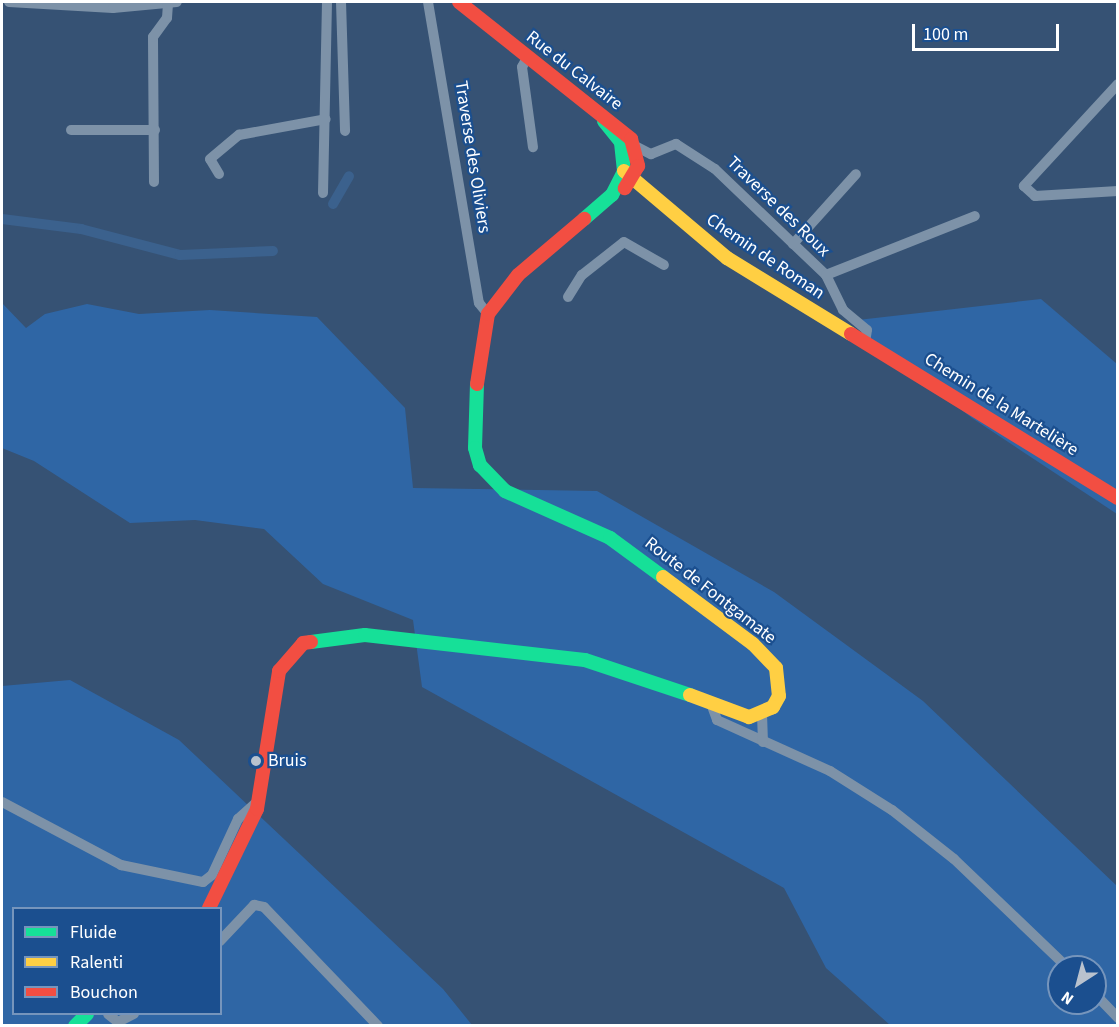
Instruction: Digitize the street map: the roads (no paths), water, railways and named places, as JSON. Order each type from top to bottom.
[{"type":"street","points":[[9,2],[113,8],[173,2],[167,18],[153,37],[154,182]]},
{"type":"street","points":[[323,193],[327,2]]},
{"type":"street","points":[[341,2],[345,131]]},
{"type":"street","name":"Traverse des Oliviers","points":[[428,2],[478,303],[488,314]]},
{"type":"street","name":"Rue du Calvaire","points":[[459,2],[635,146]]},
{"type":"street","points":[[527,58],[522,68],[533,147]]},
{"type":"street","points":[[1118,84],[1024,186],[1035,196],[1118,191]]},
{"type":"street","points":[[219,174],[210,159],[239,135],[326,119]]},
{"type":"street","points":[[604,121],[621,142],[628,177]]},
{"type":"street","points":[[71,130],[155,130]]},
{"type":"street","name":"Traverse des Roux","points":[[635,146],[651,154],[676,144],[687,148],[826,275],[843,310],[867,330],[866,340]]},
{"type":"street","points":[[628,177],[638,166],[635,146]]},
{"type":"street","points":[[793,244],[856,174]]},
{"type":"street","name":"Route de Fontgamate","points":[[628,177],[612,195],[518,275],[488,314],[480,335],[474,448],[480,465],[505,491],[610,538],[753,644],[776,668],[780,682],[779,696],[762,714]]},
{"type":"street","name":"Chemin de Roman","points":[[628,177],[728,258],[866,340]]},
{"type":"street","points":[[826,275],[975,216]]},
{"type":"street","points":[[568,297],[582,275],[624,242],[664,265]]},
{"type":"street","name":"Chemin de la Martelière","points":[[866,340],[1118,498]]},
{"type":"street","points":[[210,907],[259,800],[279,671],[303,643],[321,637],[365,635],[585,660],[664,682],[735,715],[762,714],[763,742]]},
{"type":"street","points":[[712,706],[717,720],[830,771],[892,810],[954,859],[1054,955]]},
{"type":"street","points":[[2,802],[122,865],[203,882],[212,875],[238,819],[259,800]]},
{"type":"street","points":[[222,938],[254,905],[264,908],[378,1026]]},
{"type":"street","points":[[1107,1007],[1118,1018]]},
{"type":"street","points":[[75,1026],[86,1015]]},
{"type":"street","points":[[109,1015],[118,1022],[132,1015]]},
{"type":"waterway","points":[[333,204],[349,176]]},
{"type":"waterway","points":[[2,219],[81,229],[180,255],[273,251]]},
{"type":"place","name":"Bruis","points":[[256,761]]}]
